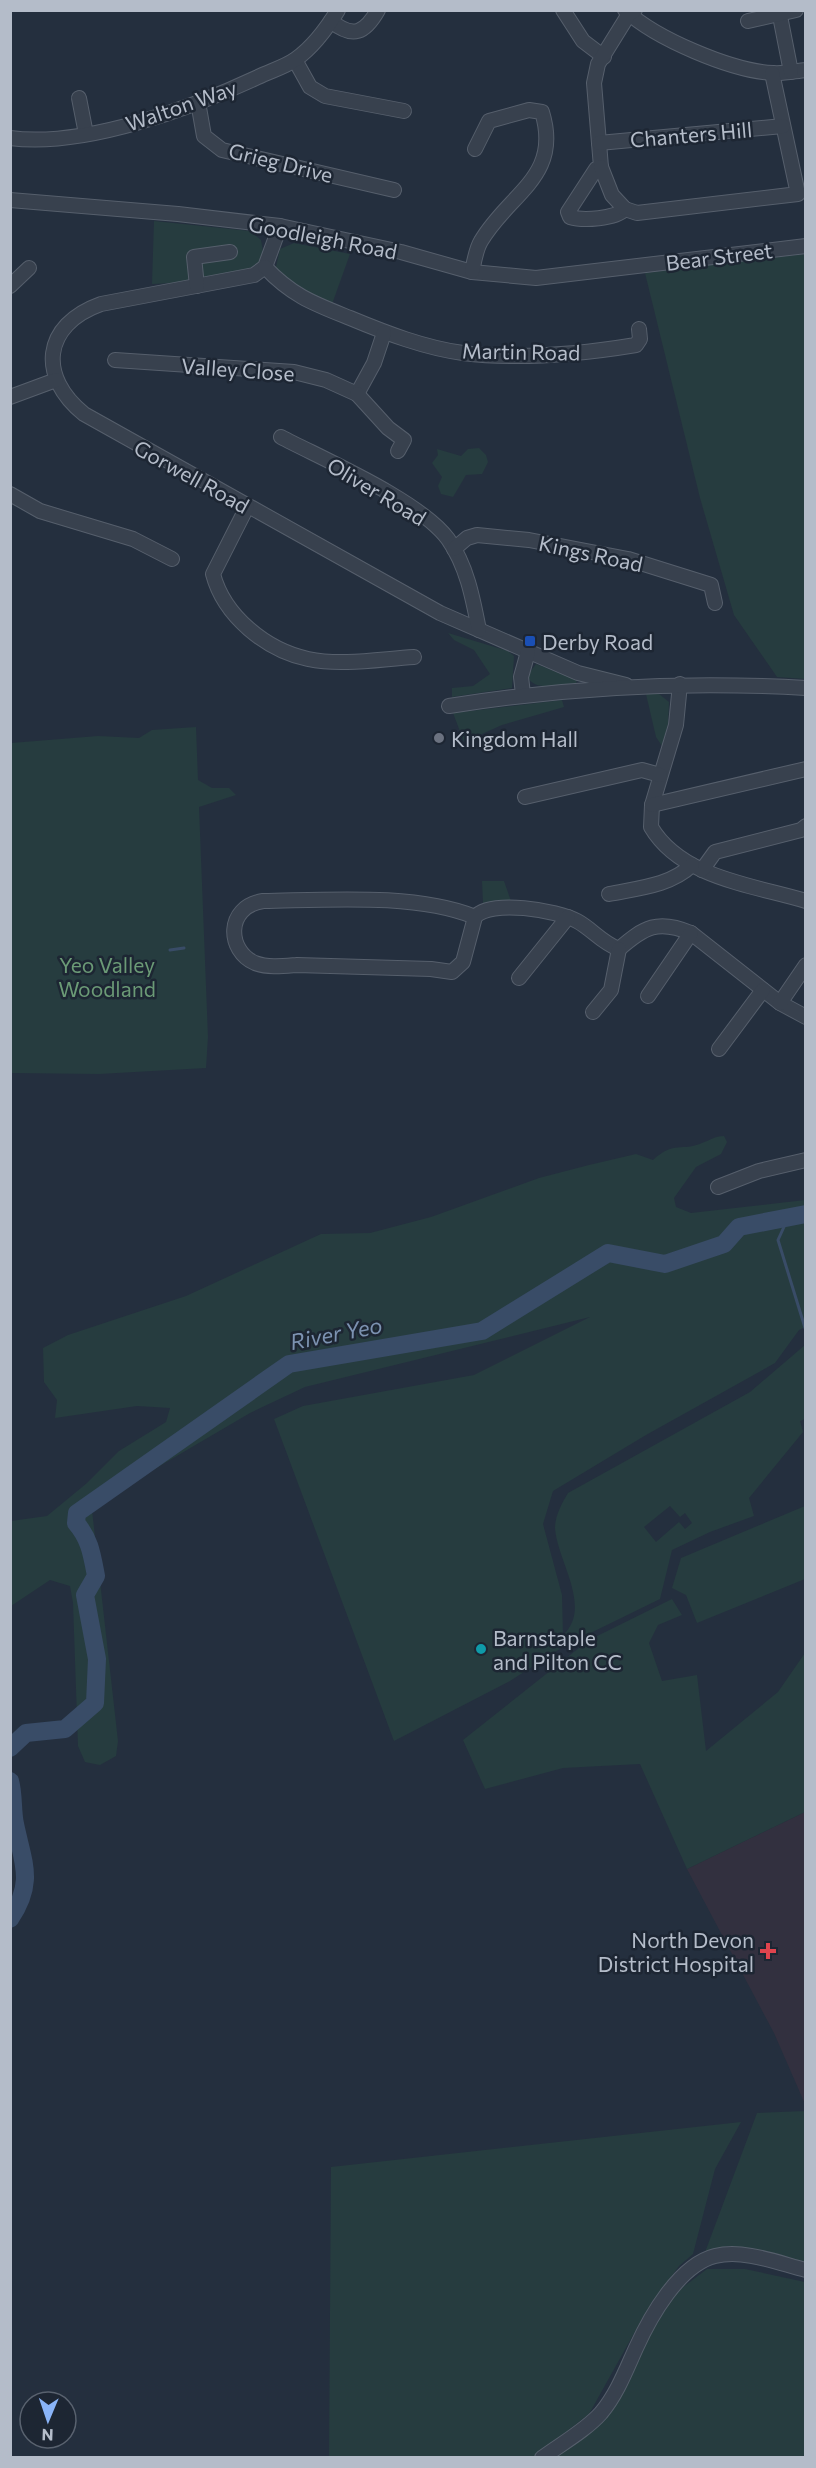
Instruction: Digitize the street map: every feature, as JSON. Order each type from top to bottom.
[{"type":"street","name":"Walton Way","points":[[10,138],[40,141],[86,134],[198,102],[295,60],[335,16],[341,30],[356,32],[369,26],[378,10]]},
{"type":"street","points":[[563,10],[584,41],[604,57]]},
{"type":"street","points":[[748,21],[780,16],[796,10]]},
{"type":"street","name":"Chanters Hill","points":[[772,73],[783,126],[802,194],[637,213],[625,209],[612,195],[601,167],[594,83],[598,64],[630,12],[670,42],[718,60],[772,73],[806,70]]},
{"type":"street","points":[[780,16],[791,72]]},
{"type":"street","points":[[295,60],[310,87],[325,96],[404,111]]},
{"type":"street","points":[[79,98],[86,134]]},
{"type":"street","name":"Grieg Drive","points":[[198,102],[204,136],[222,150],[394,190]]},
{"type":"street","points":[[472,272],[480,242],[539,172],[547,147],[542,112],[530,110],[489,121],[475,149]]},
{"type":"street","name":"Chanters Hill","points":[[599,143],[783,126]]},
{"type":"street","name":"Chanters Hill","points":[[601,167],[596,169],[568,212],[570,217],[620,214],[625,209]]},
{"type":"street","name":"Goodleigh Road","points":[[10,200],[178,214],[279,226],[401,252],[472,272],[536,278],[633,267]]},
{"type":"street","points":[[10,397],[56,380],[53,364],[60,332],[69,320],[83,311],[101,304],[254,275],[266,267],[279,226]]},
{"type":"street","name":"Bear Street","points":[[633,267],[806,246]]},
{"type":"street","points":[[197,286],[194,257],[230,252]]},
{"type":"street","name":"Martin Road","points":[[266,267],[286,289],[384,333],[463,353],[593,352],[636,345],[640,339],[639,329]]},
{"type":"street","points":[[10,286],[29,268]]},
{"type":"street","points":[[357,394],[374,363],[384,333]]},
{"type":"street","name":"Valley Close","points":[[115,360],[294,372],[326,380],[357,394],[388,428],[402,436],[404,440],[398,451]]},
{"type":"street","name":"Gorwell Road","points":[[56,380],[67,400],[84,414],[440,613],[590,677],[626,685]]},
{"type":"street","name":"Oliver Road","points":[[281,436],[395,497],[430,521],[454,549],[472,593],[479,630]]},
{"type":"street","points":[[10,494],[40,510],[133,539],[172,559]]},
{"type":"street","points":[[247,507],[213,574],[222,599],[241,621],[272,643],[307,659],[325,661],[414,657]]},
{"type":"street","name":"Kings Road","points":[[454,549],[467,538],[477,535],[574,547],[628,559],[711,585],[715,603]]},
{"type":"street","points":[[523,694],[521,677],[528,652]]},
{"type":"street","points":[[680,684],[676,725],[652,805],[650,819],[654,832],[673,853],[697,867],[806,901]]},
{"type":"street","points":[[449,706],[523,694],[626,685],[680,684],[806,688]]},
{"type":"street","points":[[652,805],[806,769]]},
{"type":"street","points":[[525,797],[642,770],[660,775]]},
{"type":"street","points":[[609,894],[669,881],[697,867],[715,852],[801,830],[806,826]]},
{"type":"street","points":[[475,917],[456,909],[424,904],[323,900],[253,902],[240,909],[234,921],[235,933],[244,954],[257,964],[276,967],[297,965],[431,969],[452,972],[463,962],[475,917],[485,908],[496,907],[528,909],[568,917],[578,921],[607,945],[619,949]]},
{"type":"street","points":[[519,978],[568,917]]},
{"type":"street","points":[[592,1012],[611,990],[619,949],[638,932],[654,926],[675,927],[691,933],[780,1003],[806,1017]]},
{"type":"street","points":[[648,996],[691,933]]},
{"type":"street","points":[[780,1003],[806,965]]},
{"type":"street","points":[[719,1049],[763,990]]},
{"type":"street","points":[[718,1186],[759,1172],[806,1160]]},
{"type":"street","points":[[542,2457],[601,2413],[624,2375],[649,2320],[670,2291],[692,2269],[715,2256],[748,2255],[806,2270]]},
{"type":"shaded area","name":"North Devon District Hospital","points":[[805,1812],[805,2104],[774,2033],[687,1869]]},
{"type":"green space","points":[[154,221],[250,231],[261,240],[264,257],[255,266],[229,276],[212,280],[152,284]]},
{"type":"green space","points":[[294,243],[350,254],[331,307],[283,280],[276,267],[280,249]]},
{"type":"green space","points":[[806,254],[805,679],[777,677],[734,615],[700,498],[645,273]]},
{"type":"green space","points":[[479,448],[486,455],[488,462],[482,474],[466,475],[453,497],[441,494],[438,486],[442,477],[432,463],[438,455],[437,449],[461,456],[468,449]]},
{"type":"green space","points":[[448,633],[508,651],[514,656],[512,688],[452,697],[452,688],[473,686],[490,674],[474,650],[454,640]]},
{"type":"green space","points":[[536,664],[577,680],[576,683],[548,686],[536,684],[527,676]]},
{"type":"green space","points":[[646,694],[659,694],[669,702],[668,724],[662,746],[656,737]]},
{"type":"green space","points":[[562,700],[564,707],[502,725],[464,742],[453,713]]},
{"type":"green space","name":"Yeo Valley Woodland","points":[[196,727],[198,780],[212,788],[229,788],[236,795],[199,807],[208,1037],[206,1068],[99,1074],[11,1073],[11,743],[98,736],[139,738],[152,730]]},
{"type":"green space","points":[[482,881],[504,881],[511,901],[498,900],[483,903]]},
{"type":"green space","points":[[724,1136],[727,1142],[721,1154],[696,1167],[674,1198],[676,1207],[691,1213],[805,1200],[805,1327],[799,1330],[775,1363],[646,1435],[553,1491],[543,1524],[562,1595],[563,1635],[571,1624],[575,1611],[571,1583],[557,1541],[555,1523],[568,1493],[750,1392],[805,1345],[805,1419],[800,1421],[803,1432],[749,1498],[754,1516],[710,1532],[672,1550],[660,1599],[566,1645],[510,1681],[394,1741],[274,1419],[303,1406],[474,1375],[590,1317],[305,1387],[250,1413],[129,1484],[92,1510],[118,1741],[116,1756],[100,1765],[85,1762],[78,1746],[73,1603],[70,1586],[50,1580],[11,1606],[11,1521],[47,1516],[87,1483],[119,1451],[166,1422],[170,1408],[137,1406],[55,1418],[57,1400],[44,1382],[43,1348],[68,1335],[186,1296],[321,1234],[370,1233],[431,1217],[539,1178],[636,1154],[653,1160],[667,1150],[695,1145]],"holes":[[[670,1506],[680,1517],[685,1513],[692,1523],[685,1529],[679,1522],[656,1542],[644,1527]]]},
{"type":"green space","points":[[805,1506],[805,1579],[697,1623],[686,1595],[672,1588],[681,1558]]},
{"type":"green space","points":[[672,1599],[682,1615],[658,1625],[649,1643],[662,1681],[697,1675],[706,1751],[778,1692],[805,1653],[805,1812],[687,1869],[640,1764],[563,1768],[485,1789],[463,1740],[589,1640]]},
{"type":"green space","points":[[805,2111],[805,2266],[728,2246],[704,2255],[757,2113]]},
{"type":"green space","points":[[741,2122],[715,2169],[693,2254],[679,2266],[647,2310],[589,2414],[534,2457],[329,2458],[331,2167]]},
{"type":"green space","points":[[707,2269],[745,2269],[805,2282],[805,2457],[551,2458],[604,2421],[670,2297]]},
{"type":"waterway","points":[[170,950],[184,948]]},
{"type":"waterway","name":"River Yeo","points":[[10,1748],[26,1733],[65,1729],[95,1703],[97,1659],[85,1595],[96,1576],[92,1554],[76,1523],[77,1513],[289,1364],[482,1331],[608,1253],[665,1264],[724,1244],[739,1227],[806,1214]]},
{"type":"waterway","points":[[788,1218],[778,1240],[806,1331]]},
{"type":"waterway","name":"River Yeo","points":[[10,1781],[14,1819],[25,1872],[22,1894],[10,1919]]},
{"type":"place","name":"Derby Road","points":[[530,641]]},
{"type":"place","name":"Kingdom Hall","points":[[439,738]]},
{"type":"place","name":"Barnstaple and Pilton CC","points":[[481,1649]]},
{"type":"place","name":"North Devon District Hospital","points":[[768,1951]]}]
